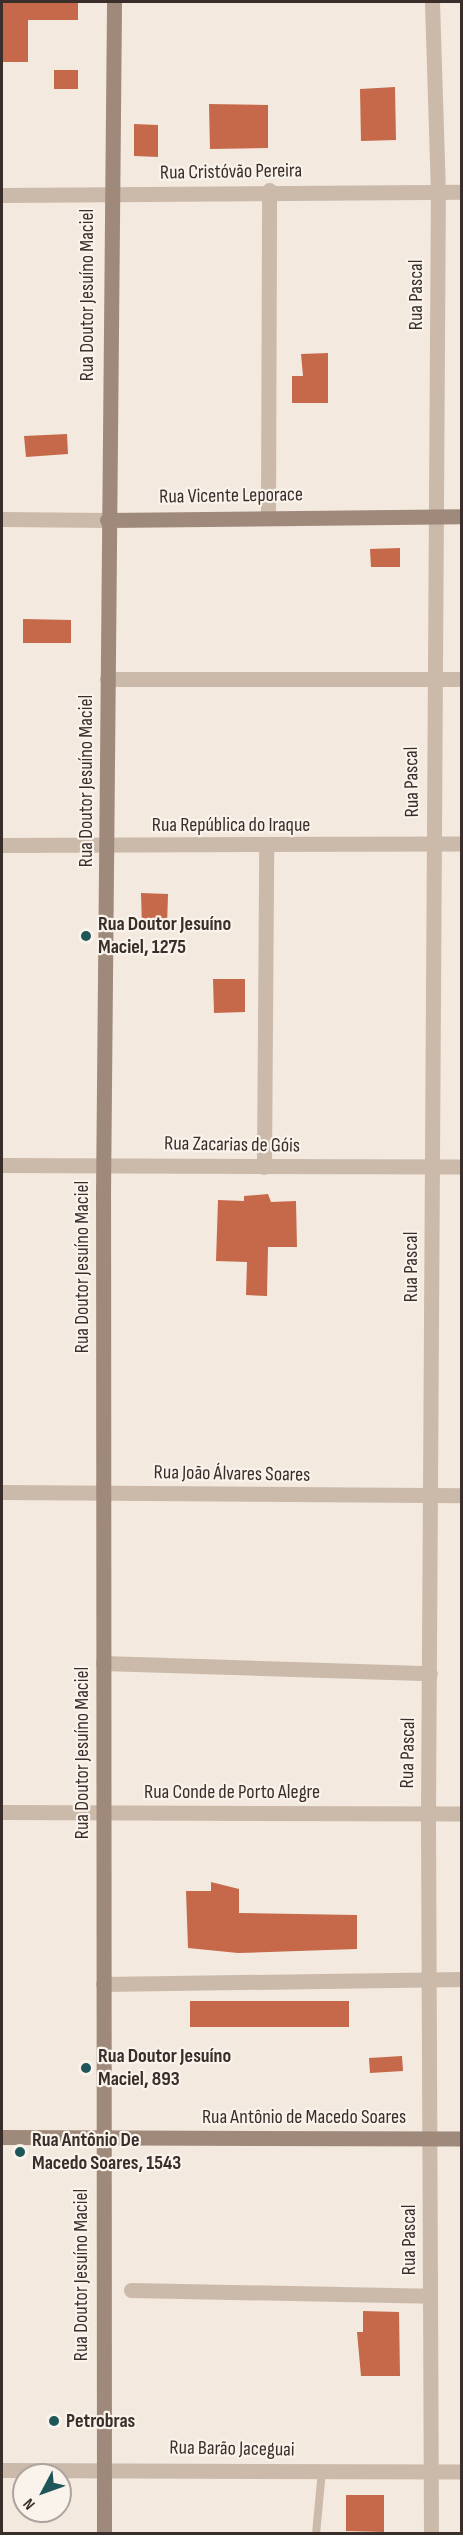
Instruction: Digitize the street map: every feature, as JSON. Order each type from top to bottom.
[{"type":"street","name":"Rua Doutor Jesuíno Maciel","points":[[104,2534],[104,1163],[109,195],[114,2]]},
{"type":"street","name":"Rua Pascal","points":[[431,2534],[428,1814],[432,1496],[431,1167],[434,843],[432,680],[438,193],[432,2]]},
{"type":"street","name":"Rua Cristóvão Pereira","points":[[2,195],[109,195],[269,190],[462,192]]},
{"type":"street","points":[[268,516],[269,190]]},
{"type":"street","name":"Rua Vicente Leporace","points":[[2,519],[462,516]]},
{"type":"street","points":[[107,679],[462,679]]},
{"type":"street","name":"Rua República do Iraque","points":[[2,845],[266,846],[462,843]]},
{"type":"street","points":[[264,1167],[266,846]]},
{"type":"street","name":"Rua Zacarias de Góis","points":[[2,1165],[104,1163],[264,1167],[462,1167]]},
{"type":"street","name":"Rua João Álvares Soares","points":[[2,1492],[462,1495]]},
{"type":"street","points":[[103,1663],[430,1673]]},
{"type":"street","name":"Rua Conde de Porto Alegre","points":[[2,1812],[462,1814]]},
{"type":"street","points":[[103,1984],[462,1979]]},
{"type":"street","name":"Rua Antônio de Macedo Soares","points":[[2,2137],[462,2139]]},
{"type":"street","points":[[131,2290],[430,2296]]},
{"type":"street","name":"Rua Barão Jaceguai","points":[[2,2470],[462,2472]]},
{"type":"lane","points":[[316,2534],[322,2471]]},
{"type":"building","points":[[2,2],[78,2],[78,20],[28,20],[28,62],[2,62]]},
{"type":"building","points":[[54,70],[78,70],[78,89],[54,89]]},
{"type":"building","points":[[395,87],[396,140],[361,141],[360,89]]},
{"type":"building","points":[[209,104],[268,105],[268,148],[210,149]]},
{"type":"building","points":[[134,124],[158,125],[158,157],[134,156]]},
{"type":"building","points":[[328,353],[328,403],[292,403],[292,376],[303,376],[301,354]]},
{"type":"building","points":[[67,434],[68,454],[26,457],[24,436]]},
{"type":"building","points":[[400,548],[400,567],[371,567],[370,549]]},
{"type":"building","points":[[23,619],[71,620],[71,643],[23,643]]},
{"type":"building","points":[[141,893],[168,894],[167,927],[142,927]]},
{"type":"building","points":[[213,979],[245,979],[245,1012],[214,1013]]},
{"type":"building","points":[[268,1194],[271,1202],[296,1201],[297,1247],[268,1247],[267,1296],[246,1295],[247,1262],[216,1261],[218,1200],[244,1201],[244,1196]]},
{"type":"building","points":[[211,1882],[239,1889],[239,1913],[357,1915],[357,1949],[238,1953],[188,1948],[186,1891],[211,1891]]},
{"type":"building","points":[[190,2001],[349,2001],[349,2027],[190,2027]]},
{"type":"building","points":[[402,2056],[403,2071],[370,2073],[369,2058]]},
{"type":"building","points":[[363,2311],[399,2312],[400,2376],[361,2376],[357,2332],[363,2332]]},
{"type":"building","points":[[346,2495],[384,2495],[384,2532],[346,2531]]},
{"type":"place","name":"Rua Doutor Jesuíno Maciel, 1275","points":[[86,936]]},
{"type":"place","name":"Rua Doutor Jesuíno Maciel, 893","points":[[86,2068]]},
{"type":"place","name":"Rua Antônio De Macedo Soares, 1543","points":[[20,2152]]},
{"type":"place","name":"Petrobras","points":[[54,2421]]}]
